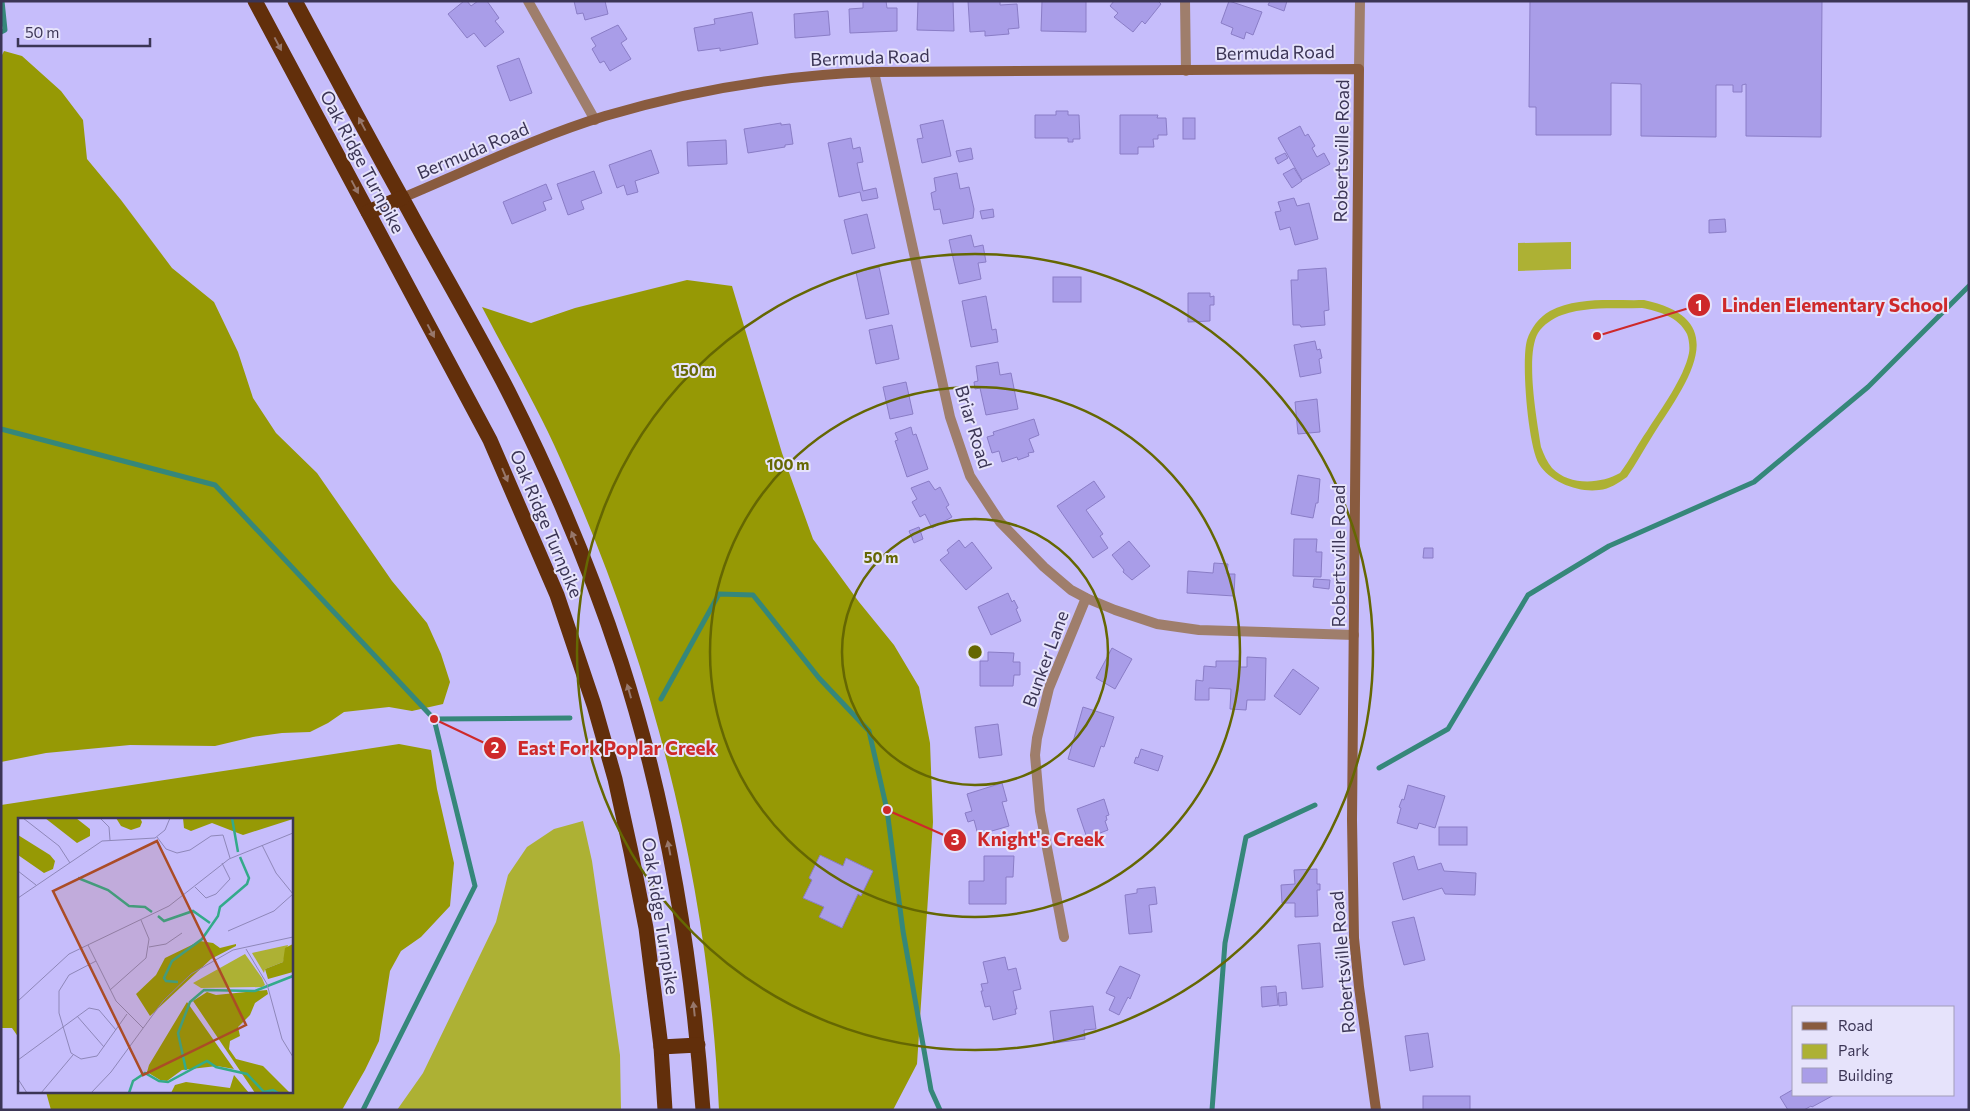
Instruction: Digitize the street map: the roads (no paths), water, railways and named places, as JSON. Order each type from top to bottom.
[{"type":"highway","name":"Oak Ridge Turnpike","points":[[255,1],[490,440],[557,595],[594,705],[617,788],[646,928],[661,1047],[664,1110]]},
{"type":"highway","name":"Oak Ridge Turnpike","points":[[295,1],[507,391],[553,487],[598,596],[622,663],[669,846],[691,982],[703,1110]]},
{"type":"highway","points":[[368,212],[402,198]]},
{"type":"highway","points":[[661,1047],[698,1045]]},
{"type":"street","points":[[528,1],[594,120]]},
{"type":"street","points":[[1185,1],[1186,70]]},
{"type":"street","name":"Robertsville Road","points":[[1360,1],[1352,820],[1354,938],[1376,1110]]},
{"type":"street","name":"Bermuda Road","points":[[402,198],[594,120],[679,97],[753,82],[828,73],[874,72],[1359,69]]},
{"type":"street","name":"Briar Road","points":[[874,72],[950,417],[970,476],[1005,528],[1044,567],[1071,590],[1123,613],[1165,626],[1199,630],[1354,635]]},
{"type":"street","name":"Bunker Lane","points":[[1064,937],[1040,811],[1035,755],[1037,738],[1049,688],[1086,598]]},
{"type":"waterway","points":[[1,32],[5,30],[2,1]]},
{"type":"waterway","points":[[1379,768],[1448,729],[1528,595],[1609,546],[1754,482],[1868,387],[1969,286]]},
{"type":"waterway","points":[[1,429],[215,485],[434,719],[475,886],[363,1110]]},
{"type":"waterway","points":[[661,699],[719,594],[753,595],[819,678],[869,731],[887,810],[903,931],[931,1090],[940,1110]]},
{"type":"waterway","points":[[434,719],[570,718]]},
{"type":"waterway","points":[[1212,1110],[1225,943],[1246,837],[1315,805]]},
{"type":"place","name":"Linden Elementary School","points":[[1597,336]]},
{"type":"place","name":"East Fork Poplar Creek","points":[[434,719]]},
{"type":"place","name":"Knight's Creek","points":[[887,810]]}]
